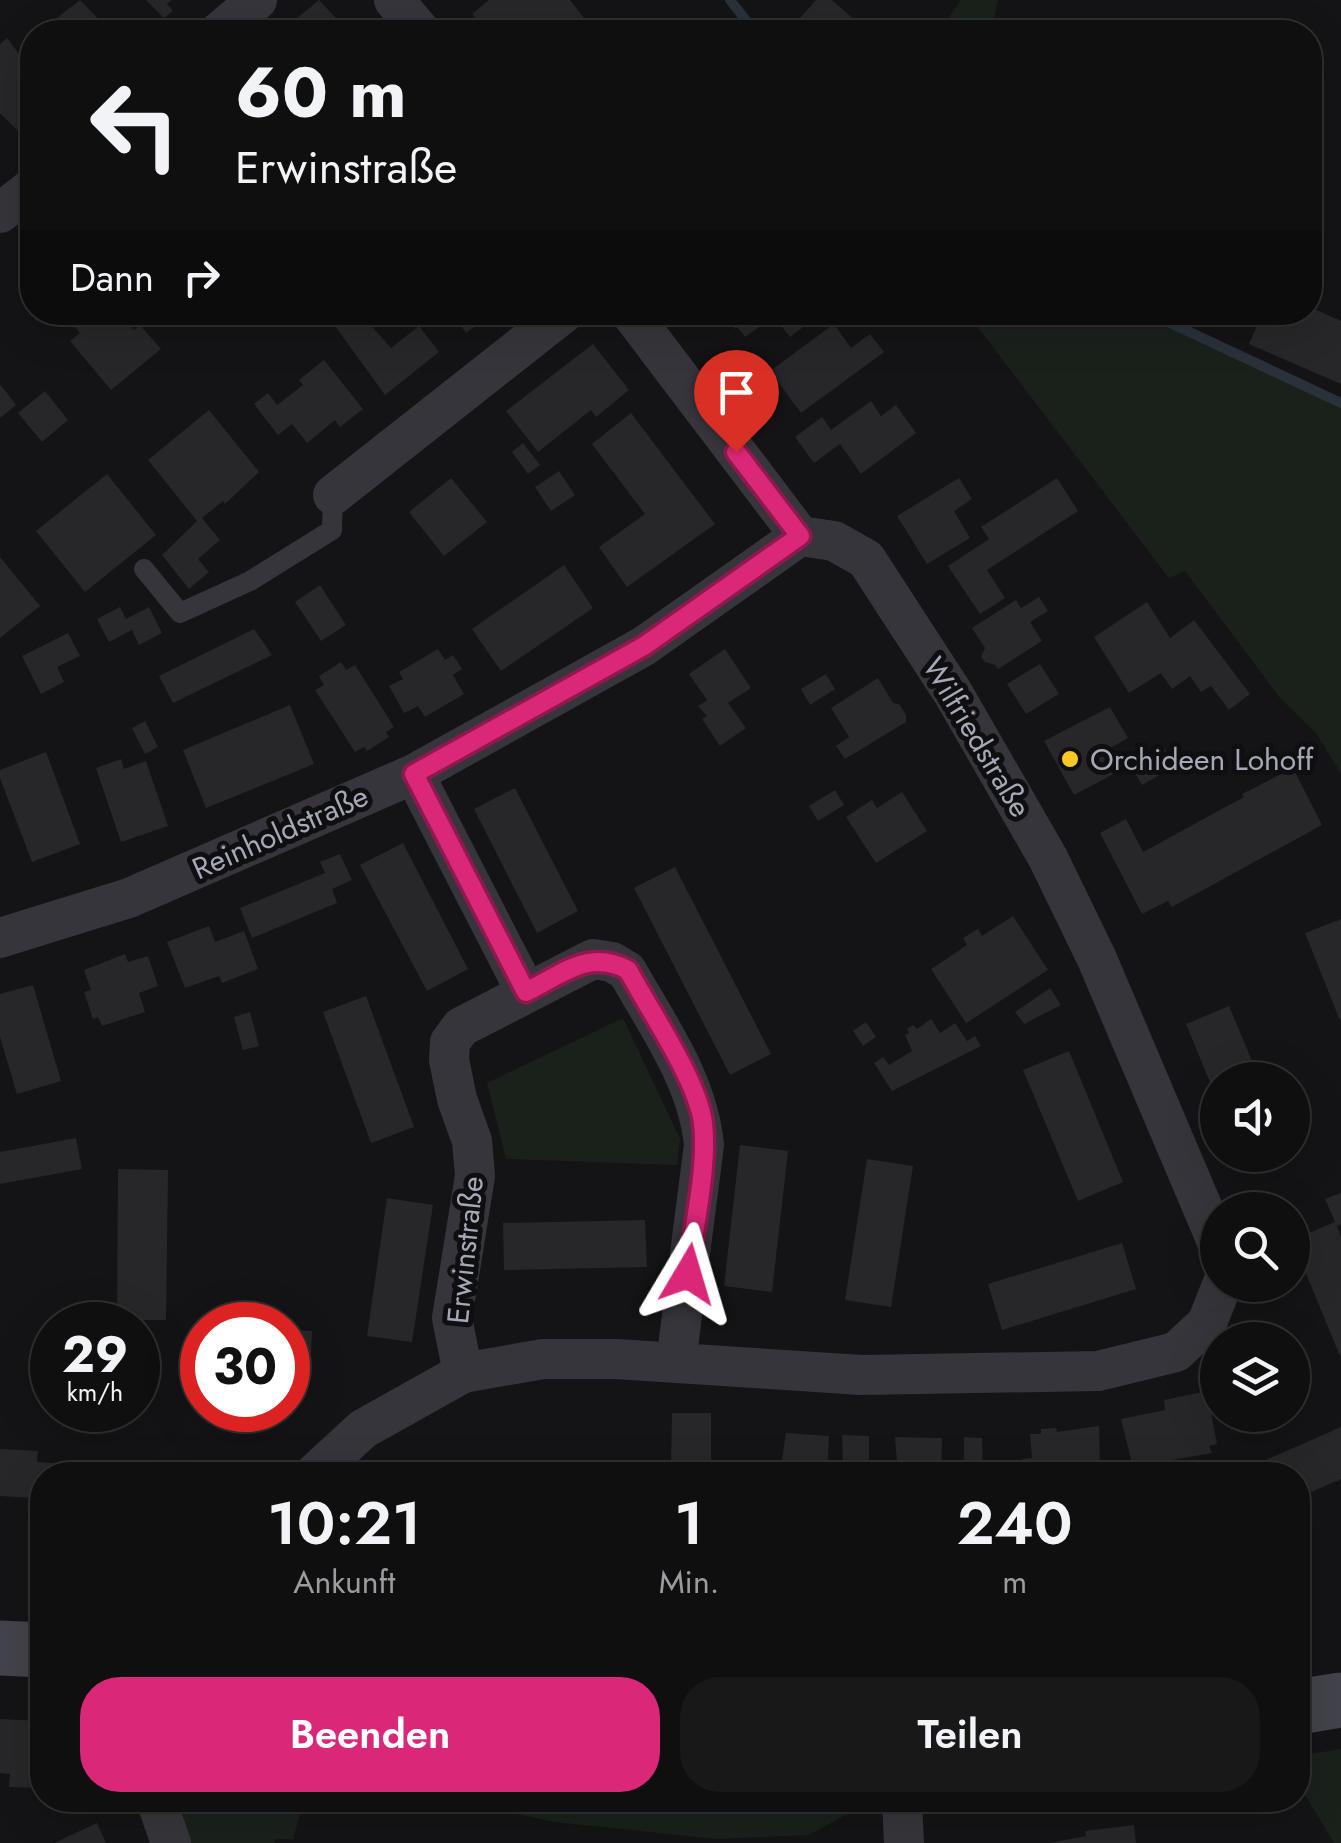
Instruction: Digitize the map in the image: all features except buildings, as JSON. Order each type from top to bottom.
[{"type":"main road","points":[[0,1648],[30,1649]]},
{"type":"main road","points":[[1310,1705],[1341,1700]]},
{"type":"street","points":[[233,20],[257,0]]},
{"type":"street","points":[[394,0],[411,20]]},
{"type":"street","points":[[0,213],[20,197]]},
{"type":"street","points":[[332,495],[548,325]]},
{"type":"street","points":[[640,325],[800,536]]},
{"type":"street","name":"Reinholdstraße","points":[[0,938],[129,898],[414,774],[644,646],[800,536]]},
{"type":"street","name":"Wilfriedstraße","points":[[800,536],[834,541],[866,559],[953,693],[1048,858],[1097,959],[1200,1202]]},
{"type":"street","points":[[414,774],[526,992]]},
{"type":"street","name":"Erwinstraße","points":[[463,1374],[452,1318],[475,1176],[472,1141],[448,1060],[450,1042],[461,1027],[593,959],[628,970],[694,1091],[702,1117],[704,1144],[676,1362]]},
{"type":"street","points":[[326,1462],[363,1429],[463,1374],[543,1360],[676,1362],[861,1375],[1098,1371],[1176,1352],[1207,1323],[1215,1302]]},
{"type":"street","points":[[160,1812],[171,1843]]},
{"type":"street","points":[[903,1812],[904,1843]]},
{"type":"lane","points":[[144,569],[180,613],[250,581],[332,530],[332,495]]},
{"type":"shaded area","points":[[961,0],[998,0],[994,20],[947,20]]},
{"type":"shaded area","points":[[976,325],[1184,325],[1341,398],[1341,774],[1316,733],[1280,698],[1185,571],[1169,578]]},
{"type":"shaded area","points":[[623,1018],[680,1139],[677,1165],[506,1159],[487,1083]]},
{"type":"shaded area","points":[[1341,1749],[1341,1843],[1334,1843],[1310,1803],[1310,1754]]},
{"type":"shaded area","points":[[182,1812],[301,1812],[293,1839],[274,1839],[275,1843],[190,1843]]},
{"type":"shaded area","points":[[508,1812],[849,1813],[809,1835],[717,1839],[554,1822]]},
{"type":"waterway","points":[[730,0],[746,20]]},
{"type":"waterway","points":[[1175,325],[1341,403]]},
{"type":"place","name":"Orchideen Lohoff","points":[[1070,759]]},
{"type":"route","points":[[688,1274],[704,1144],[702,1117],[694,1091],[628,970],[593,959],[526,992],[414,774],[644,646],[800,536],[736,452]]}]
